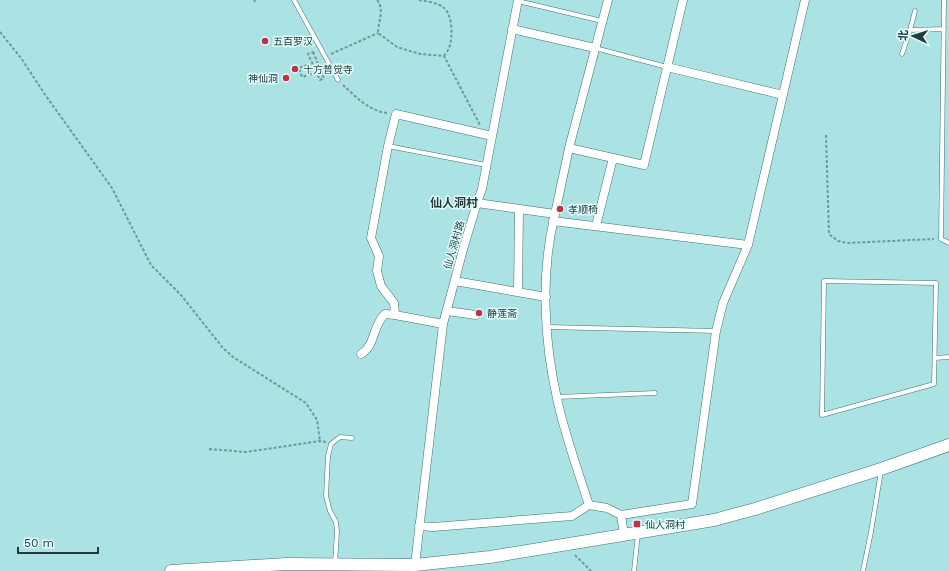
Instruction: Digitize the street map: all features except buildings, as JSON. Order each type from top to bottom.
[{"type":"street","name":"仙人洞村路","points":[[415,565],[443,324],[454,281],[482,189],[518,0]]},
{"type":"street","points":[[589,505],[567,439],[557,397],[547,327],[545,272],[554,218],[569,148],[608,0]]},
{"type":"street","points":[[569,148],[644,164],[683,0]]},
{"type":"street","points":[[419,526],[433,527],[572,516],[589,505],[607,508],[621,515],[692,504],[716,331],[723,303],[748,244],[805,0]]},
{"type":"street","points":[[512,29],[595,48]]},
{"type":"street","points":[[667,67],[783,95]]},
{"type":"street","points":[[395,315],[394,303],[381,286],[377,271],[379,256],[372,238],[388,146],[396,114],[492,136]]},
{"type":"street","points":[[596,226],[612,158]]},
{"type":"street","points":[[478,203],[520,209],[554,218],[596,226],[748,244]]},
{"type":"street","points":[[518,292],[520,209]]},
{"type":"street","points":[[454,281],[546,297]]},
{"type":"street","points":[[447,311],[476,315]]},
{"type":"street","points":[[361,354],[367,350],[380,319],[385,314],[443,324]]},
{"type":"street","points":[[171,571],[415,565],[490,557],[567,545],[714,520],[755,509],[881,469],[949,445]]},
{"type":"street","points":[[621,515],[624,535]]},
{"type":"lane","points":[[294,0],[338,80]]},
{"type":"lane","points":[[518,0],[602,21]]},
{"type":"lane","points":[[944,0],[941,239],[949,243]]},
{"type":"lane","points":[[902,54],[915,11]]},
{"type":"lane","points":[[910,30],[944,29]]},
{"type":"lane","points":[[595,48],[667,67]]},
{"type":"lane","points":[[388,146],[486,165]]},
{"type":"lane","points":[[824,281],[936,283],[935,358],[934,384],[822,415],[824,281]]},
{"type":"lane","points":[[547,327],[716,331]]},
{"type":"lane","points":[[935,358],[949,357]]},
{"type":"lane","points":[[557,397],[655,393]]},
{"type":"lane","points":[[343,566],[336,522],[330,511],[326,496],[328,456],[330,444],[340,437],[352,438]]},
{"type":"lane","points":[[863,571],[881,469]]},
{"type":"lane","points":[[634,571],[638,532]]},
{"type":"path","points":[[377,0],[382,11],[378,33]]},
{"type":"path","points":[[420,0],[443,6],[448,12],[452,22],[451,34],[449,48],[444,56]]},
{"type":"path","points":[[0,32],[21,58],[46,96],[112,188],[151,265],[180,295],[223,348],[233,357],[306,403],[317,420],[320,441]]},
{"type":"path","points":[[325,57],[378,33]]},
{"type":"path","points":[[378,33],[397,46],[420,54],[444,56]]},
{"type":"path","points":[[313,52],[324,78],[320,80],[314,68],[308,54],[313,52]]},
{"type":"path","points":[[444,56],[479,120],[483,134]]},
{"type":"path","points":[[307,65],[309,70],[311,74],[302,77],[299,68],[307,65]]},
{"type":"path","points":[[309,70],[314,68]]},
{"type":"path","points":[[338,80],[362,103],[382,113],[396,114]]},
{"type":"path","points":[[826,135],[829,234],[838,241],[847,243],[941,239]]},
{"type":"path","points":[[209,449],[246,452],[320,441],[330,444]]},
{"type":"path","points":[[567,545],[578,559],[591,571]]},
{"type":"place","name":"五百罗汉","points":[[265,41]]},
{"type":"place","name":"十方普觉寺","points":[[295,69]]},
{"type":"place","name":"神仙洞","points":[[286,78]]},
{"type":"place","name":"孝顺椅","points":[[560,209]]},
{"type":"place","name":"静莲斋","points":[[479,313]]},
{"type":"place","name":"仙人洞村","points":[[637,524]]},
{"type":"district","name":"仙人洞村","points":[[454,203]]}]
